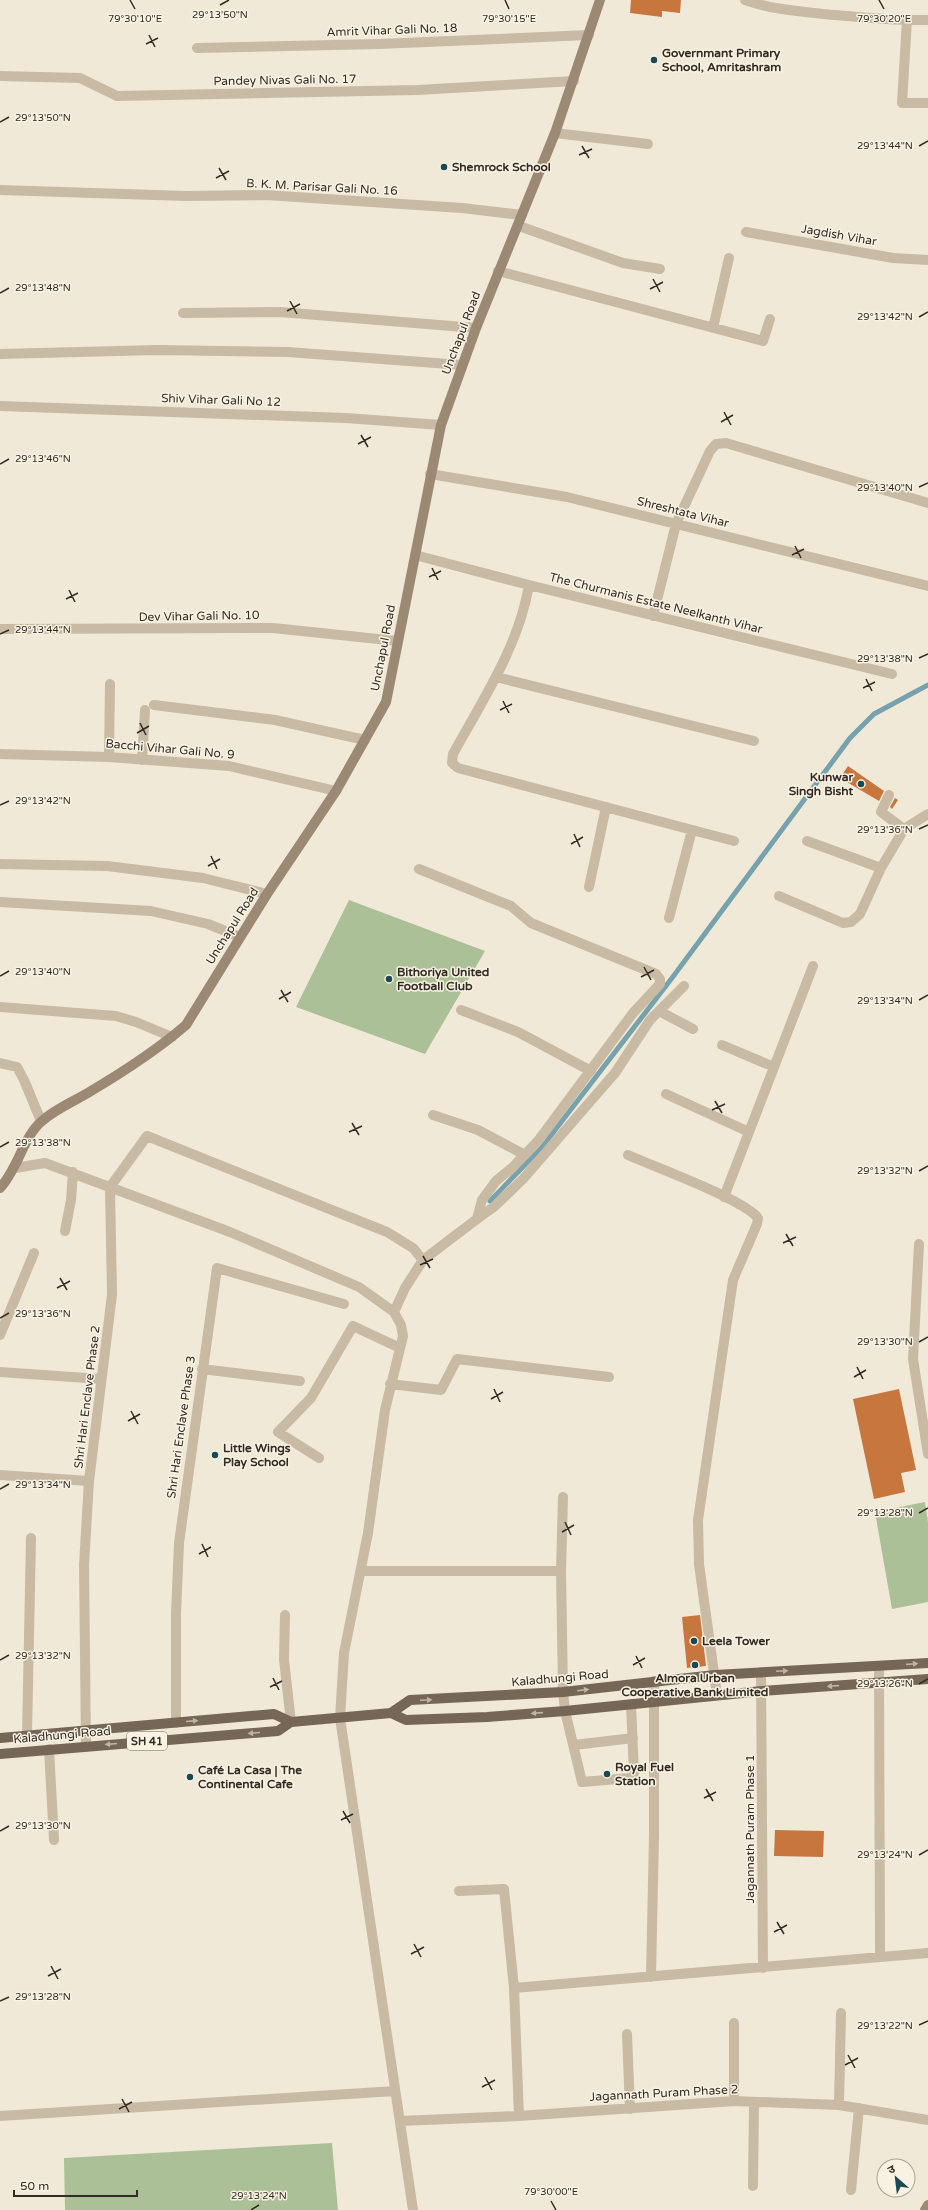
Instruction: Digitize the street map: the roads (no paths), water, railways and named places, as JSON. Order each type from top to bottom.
[{"type":"main road","name":"Kaladhungi Road","points":[[0,1738],[274,1714],[291,1722],[391,1713],[410,1700],[563,1692],[715,1675],[928,1663]]},
{"type":"main road","name":"Kaladhungi Road","points":[[391,1713],[406,1720],[565,1711],[762,1691],[928,1679]]},
{"type":"main road","name":"Kaladhungi Road","points":[[0,1754],[278,1731],[291,1722]]},
{"type":"street","name":"Unchapul Road","points":[[0,1188],[15,1168],[30,1138],[41,1121],[99,1087],[172,1037],[186,1025],[267,894],[336,791],[386,702],[430,474],[441,425],[498,271],[519,226],[555,133],[574,81],[600,0]]},
{"type":"street","points":[[745,0],[762,6],[779,9],[876,19],[928,20]]},
{"type":"street","points":[[779,9],[785,0]]},
{"type":"street","points":[[907,20],[902,103],[928,103]]},
{"type":"street","name":"Amrit Vihar Gali No. 18","points":[[196,48],[379,44],[589,35]]},
{"type":"street","name":"Pandey Nivas Gali No. 17","points":[[0,76],[80,78],[117,96],[417,90],[574,81]]},
{"type":"street","points":[[555,133],[648,144]]},
{"type":"street","name":"B. K. M. Parisar Gali No. 16","points":[[0,190],[186,196],[266,195],[462,208],[522,215]]},
{"type":"street","points":[[519,226],[623,263],[660,268]]},
{"type":"street","name":"Jagdish Vihar","points":[[746,232],[893,258],[928,260]]},
{"type":"street","points":[[714,328],[729,258]]},
{"type":"street","points":[[498,271],[763,341],[770,319]]},
{"type":"street","points":[[183,313],[280,312],[476,328]]},
{"type":"street","points":[[0,354],[157,350],[288,352],[462,365]]},
{"type":"street","name":"Shiv Vihar Gali No 12","points":[[0,406],[346,418],[441,425]]},
{"type":"street","points":[[653,616],[676,524],[710,451],[716,444],[726,443],[928,502]]},
{"type":"street","name":"Shreshtata Vihar","points":[[430,474],[567,497],[928,586]]},
{"type":"street","name":"The Churmanis Estate Neelkanth Vihar","points":[[415,555],[653,616],[892,674]]},
{"type":"street","points":[[529,585],[525,610],[496,677],[453,754],[452,763],[458,768],[734,842]]},
{"type":"street","name":"Dev Vihar Gali No. 10","points":[[0,629],[273,628],[397,641]]},
{"type":"street","points":[[496,677],[754,740]]},
{"type":"street","points":[[109,757],[110,684]]},
{"type":"street","points":[[142,760],[150,708],[275,720],[365,740]]},
{"type":"street","name":"Bacchi Vihar Gali No. 9","points":[[0,754],[109,757],[229,766],[336,791]]},
{"type":"street","points":[[889,794],[881,809],[881,812],[904,830]]},
{"type":"street","points":[[589,887],[606,807]]},
{"type":"street","points":[[779,896],[843,923],[851,922],[860,914],[881,868],[904,830],[928,814]]},
{"type":"street","points":[[669,918],[692,830]]},
{"type":"street","points":[[807,841],[881,868]]},
{"type":"street","points":[[0,864],[108,866],[203,878],[267,894]]},
{"type":"street","points":[[419,869],[511,906],[531,923],[656,974],[660,979],[660,984],[633,1013],[560,1114],[525,1155],[496,1181],[482,1200],[478,1219]]},
{"type":"street","points":[[0,902],[81,905],[151,911],[208,924],[240,937]]},
{"type":"street","points":[[724,1197],[813,966]]},
{"type":"street","points":[[394,1312],[405,1288],[423,1260],[495,1206],[523,1179],[615,1073],[641,1032],[684,986]]},
{"type":"street","points":[[0,1007],[116,1016],[136,1022],[172,1037]]},
{"type":"street","points":[[461,1010],[518,1032],[591,1071]]},
{"type":"street","points":[[659,1011],[693,1029]]},
{"type":"street","points":[[722,1045],[774,1067]]},
{"type":"street","points":[[0,1063],[17,1067],[41,1121]]},
{"type":"street","points":[[666,1094],[749,1132]]},
{"type":"street","points":[[433,1115],[478,1130],[525,1155]]},
{"type":"street","points":[[110,1187],[147,1136],[387,1232],[413,1248],[423,1260]]},
{"type":"street","points":[[628,1155],[724,1197],[753,1212],[758,1218],[757,1224],[733,1280],[698,1520],[699,1564],[717,1695]]},
{"type":"street","points":[[15,1168],[45,1163],[73,1172],[230,1232],[359,1287],[394,1312],[400,1325],[403,1336],[390,1384],[361,1571],[344,1653],[340,1718],[413,2210]]},
{"type":"street","points":[[65,1231],[71,1200],[73,1172]]},
{"type":"street","name":"Shri Hari Enclave Phase 2","points":[[86,1746],[84,1565],[89,1481],[112,1295],[110,1187]]},
{"type":"street","points":[[919,1244],[913,1359],[928,1454]]},
{"type":"street","points":[[0,1335],[34,1252]]},
{"type":"street","name":"Shri Hari Enclave Phase 3","points":[[176,1722],[176,1614],[179,1543],[217,1268],[344,1304]]},
{"type":"street","points":[[319,1458],[278,1432],[311,1398],[353,1326],[400,1348]]},
{"type":"street","points":[[390,1384],[441,1390],[457,1359],[609,1376]]},
{"type":"street","points":[[202,1369],[300,1381]]},
{"type":"street","points":[[0,1372],[102,1379]]},
{"type":"street","points":[[0,1475],[89,1481]]},
{"type":"street","points":[[563,1497],[561,1571],[563,1692],[565,1711],[582,1782],[630,1778],[634,1774],[632,1704]]},
{"type":"street","points":[[27,1735],[30,1538]]},
{"type":"street","points":[[361,1571],[561,1571]]},
{"type":"street","points":[[285,1615],[284,1660],[291,1722]]},
{"type":"street","points":[[879,1666],[880,1956]]},
{"type":"street","name":"Jagannath Puram Phase 1","points":[[761,1672],[763,1968]]},
{"type":"street","points":[[651,1976],[656,1701],[654,1681]]},
{"type":"street","points":[[574,1745],[633,1738]]},
{"type":"street","points":[[49,1749],[54,1840]]},
{"type":"street","points":[[460,1891],[504,1890],[514,1988],[519,2116]]},
{"type":"street","points":[[514,1988],[928,1953]]},
{"type":"street","points":[[839,2105],[841,2013]]},
{"type":"street","points":[[734,2023],[734,2101]]},
{"type":"street","points":[[627,2034],[630,2109]]},
{"type":"street","points":[[0,2116],[395,2091]]},
{"type":"street","name":"Jagannath Puram Phase 2","points":[[400,2121],[519,2116],[734,2101],[839,2105],[928,2120]]},
{"type":"street","points":[[753,2186],[754,2102]]},
{"type":"street","points":[[851,2190],[859,2108]]},
{"type":"street","points":[[925,2210],[928,2205]]},
{"type":"waterway","points":[[490,1201],[542,1147],[672,978],[850,738],[874,714],[928,685]]},
{"type":"place","name":"Governmant Primary School, Amritashram","points":[[654,60]]},
{"type":"place","name":"Shemrock School","points":[[444,167]]},
{"type":"place","name":"Kunwar Singh Bisht","points":[[861,784]]},
{"type":"place","name":"Bithoriya United Football Club","points":[[389,979]]},
{"type":"place","name":"Little Wings Play School","points":[[215,1455]]},
{"type":"place","name":"Leela Tower","points":[[694,1641]]},
{"type":"place","name":"Almora Urban Cooperative Bank Limited","points":[[695,1665]]},
{"type":"place","name":"Royal Fuel Station","points":[[607,1774]]},
{"type":"place","name":"Café La Casa | The Continental Cafe","points":[[190,1777]]}]
